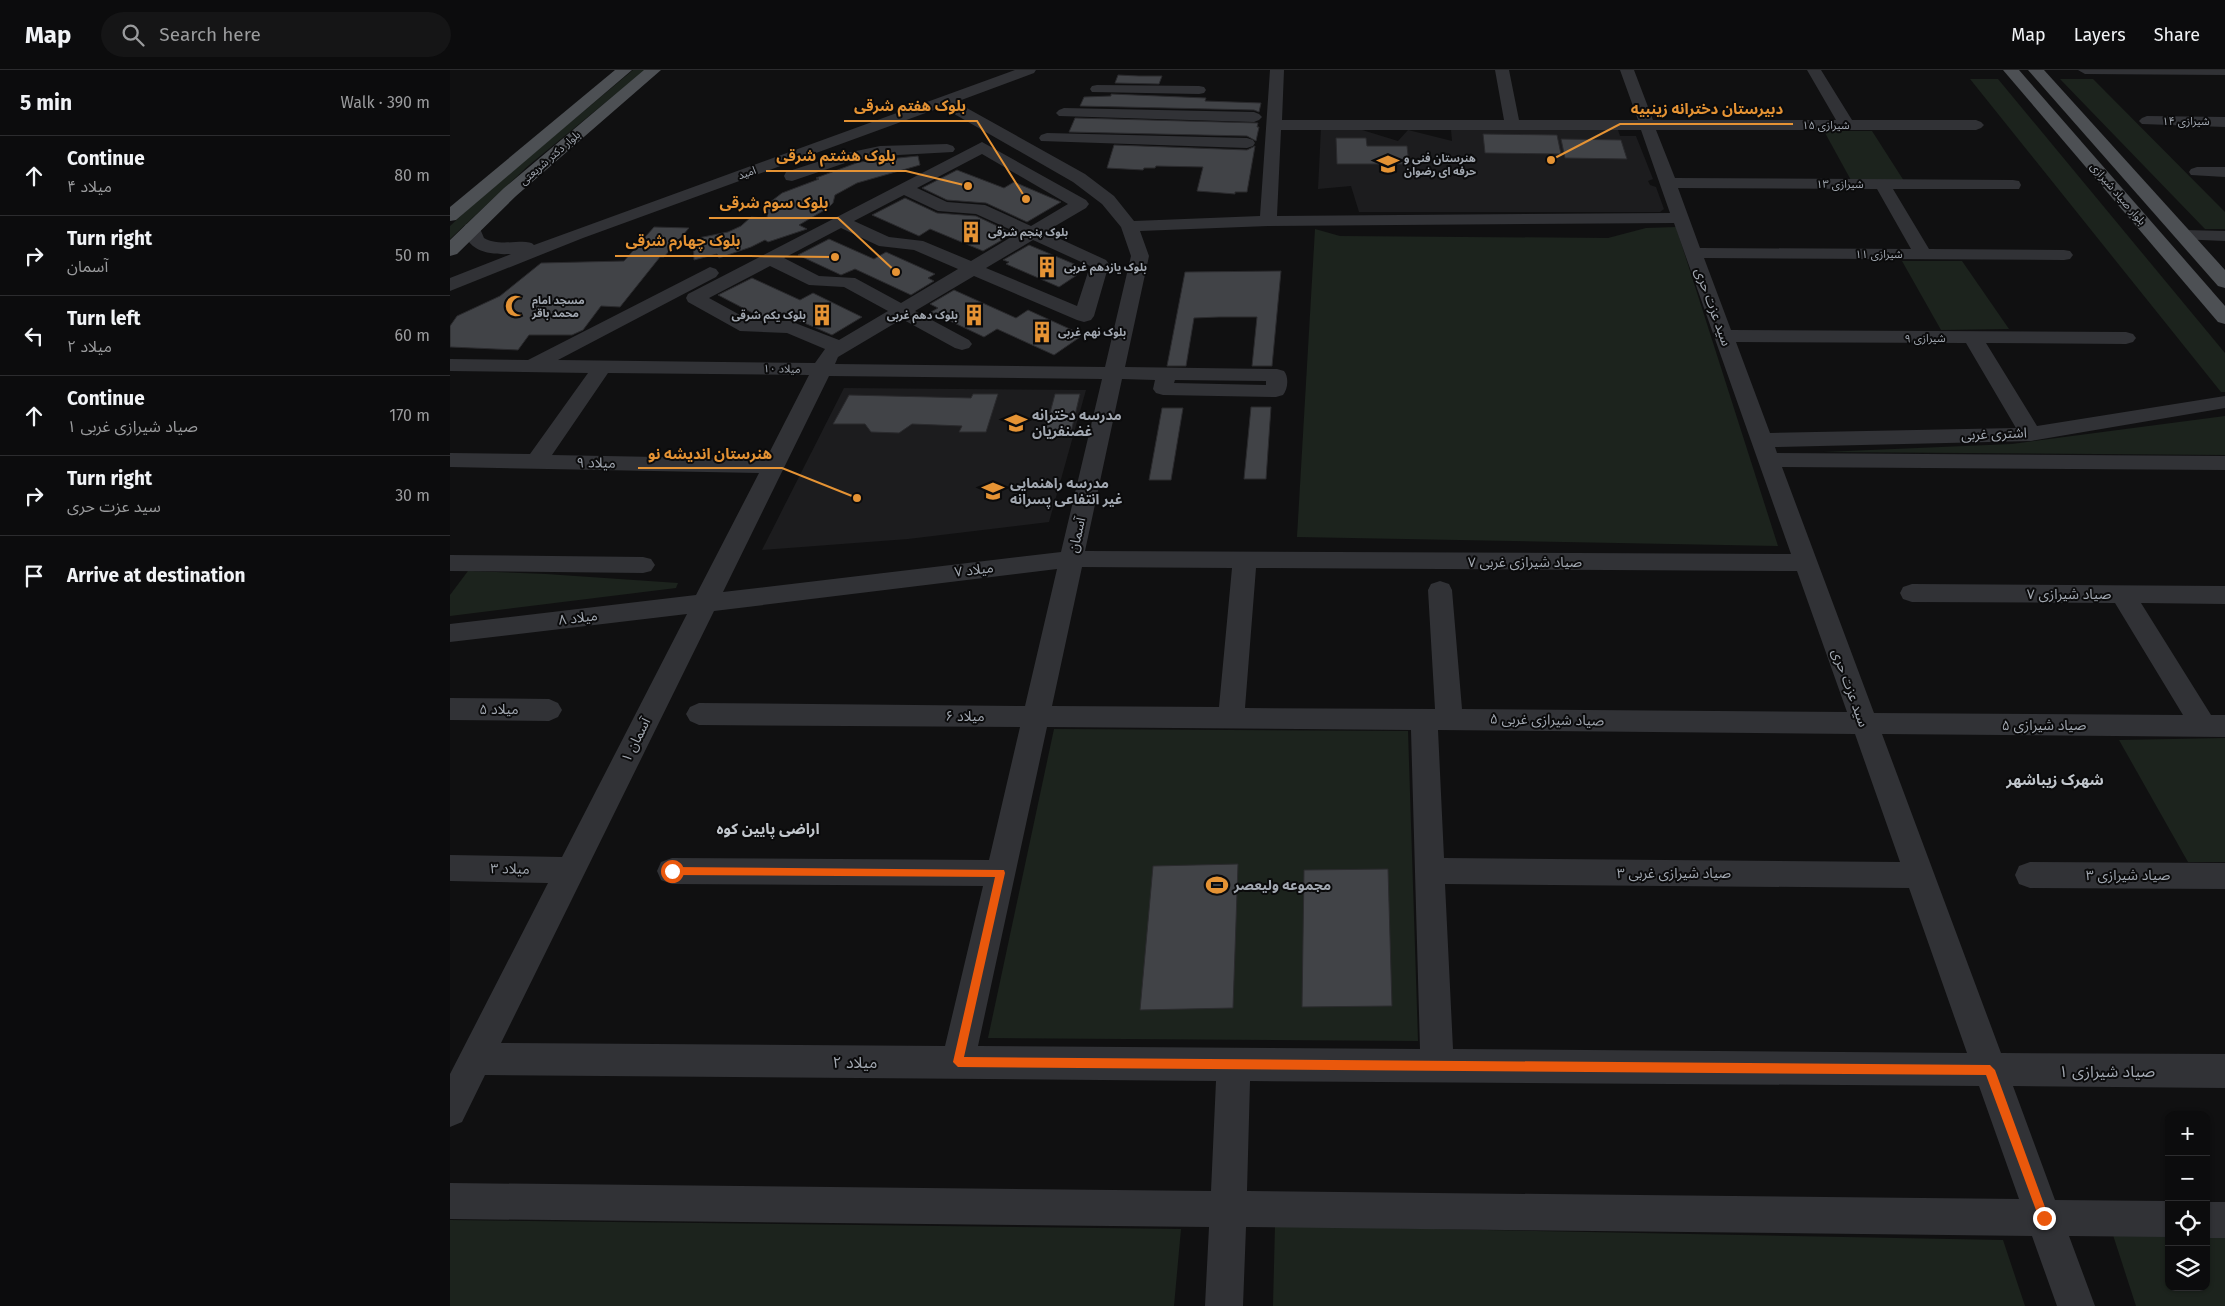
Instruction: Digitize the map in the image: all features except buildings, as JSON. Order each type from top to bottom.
[{"type":"main road","name":"بلوار دکتر شریعتی","points":[[450,216],[624,70]]},
{"type":"main road","name":"بلوار دکتر شریعتی","points":[[450,250],[548,159],[653,70]]},
{"type":"main road","name":"بلوار صیاد شیرازی","points":[[2011,70],[2225,318]]},
{"type":"main road","name":"بلوار صیاد شیرازی","points":[[2036,70],[2225,282]]},
{"type":"street","name":"امید","points":[[577,234],[1029,70]]},
{"type":"street","points":[[1268,221],[1277,70]]},
{"type":"street","points":[[1502,70],[1512,124]]},
{"type":"street","name":"سید عزت حری","points":[[1627,70],[2076,1306]]},
{"type":"street","points":[[1814,70],[1847,125]]},
{"type":"street","points":[[2085,70],[2225,70]]},
{"type":"street","points":[[1096,89],[1199,90]]},
{"type":"street","points":[[1141,115],[1148,89]]},
{"type":"street","name":"آسمان","points":[[945,102],[990,127],[1075,162],[1079,178],[1108,200],[1129,226],[1140,256],[958,1062]]},
{"type":"street","points":[[1064,113],[1254,117]]},
{"type":"street","points":[[1152,141],[1158,115]]},
{"type":"street","name":"شیرازی ۱۴","points":[[2147,121],[2225,122]]},
{"type":"street","name":"شیرازی ۱۵","points":[[1274,125],[1647,124],[1976,126]]},
{"type":"street","points":[[532,366],[990,127]]},
{"type":"street","points":[[1047,138],[1247,143]]},
{"type":"street","points":[[1075,162],[1118,140]]},
{"type":"street","name":"آسمان ۱","points":[[450,1110],[830,354],[1080,204],[982,146],[903,188]]},
{"type":"street","points":[[773,182],[848,158],[880,151],[947,149]]},
{"type":"street","points":[[2197,172],[2225,172]]},
{"type":"street","name":"شیرازی ۱۳","points":[[1668,183],[2013,185]]},
{"type":"street","points":[[1882,184],[1923,254]]},
{"type":"street","points":[[840,221],[885,242],[917,244],[1084,316],[1100,264],[979,209],[944,207],[903,188],[769,258],[695,298],[747,327],[790,327],[840,348]]},
{"type":"street","points":[[1129,226],[1268,221],[1680,218]]},
{"type":"street","points":[[472,228],[472,235],[476,241],[484,246],[504,250],[512,250],[577,234]]},
{"type":"street","points":[[450,285],[577,234]]},
{"type":"street","points":[[2184,236],[2225,236]]},
{"type":"street","name":"شیرازی ۱۱","points":[[1693,253],[2064,255]]},
{"type":"street","points":[[769,258],[816,281],[848,282],[962,344]]},
{"type":"street","name":"شیرازی ۹","points":[[1723,336],[2126,338]]},
{"type":"street","points":[[1974,338],[2031,434]]},
{"type":"street","name":"میلاد ۱۰","points":[[450,365],[1166,374]]},
{"type":"street","points":[[536,462],[602,367]]},
{"type":"street","name":"اشتری غربی","points":[[1765,450],[1804,439],[2031,434],[2225,402]]},
{"type":"street","points":[[1804,439],[1798,443],[1798,448],[1810,460]]},
{"type":"street","name":"اشتری غربی","points":[[1765,450],[1810,460],[2225,463]]},
{"type":"street","name":"میلاد ۹","points":[[450,460],[773,466]]},
{"type":"street","name":"میلاد ۷","points":[[705,602],[1071,559],[1245,560]]},
{"type":"street","points":[[1230,718],[1245,560]]},
{"type":"street","name":"صیاد شیرازی غربی ۷","points":[[1245,560],[1806,563]]},
{"type":"street","points":[[453,568],[643,565]]},
{"type":"street","points":[[1437,1066],[1429,871],[1440,590]]},
{"type":"street","name":"صیاد شیرازی ۷","points":[[1912,593],[2225,595]]},
{"type":"street","points":[[2122,594],[2215,726]]},
{"type":"street","name":"میلاد ۸","points":[[450,633],[705,602]]},
{"type":"street","name":"میلاد ۵","points":[[450,709],[549,710]]},
{"type":"street","name":"میلاد ۶","points":[[699,714],[1230,718]]},
{"type":"street","name":"صیاد شیرازی غربی ۵","points":[[1230,718],[1863,724]]},
{"type":"street","name":"صیاد شیرازی ۵","points":[[1863,724],[2215,726]]},
{"type":"street","name":"میلاد ۳","points":[[450,868],[570,870]]},
{"type":"street","points":[[672,871],[1001,873]]},
{"type":"street","name":"صیاد شیرازی غربی ۳","points":[[1429,871],[1919,874]]},
{"type":"street","name":"صیاد شیرازی ۳","points":[[2030,875],[2225,876]]},
{"type":"street","name":"میلاد ۲","points":[[476,1058],[1437,1066]]},
{"type":"street","points":[[1224,1306],[1234,1065]]},
{"type":"street","name":"صیاد شیرازی ۱","points":[[1437,1066],[2225,1071]]},
{"type":"street","points":[[450,1201],[1229,1208],[2165,1220]]},
{"type":"street","points":[[2210,1220],[2225,1220]]},
{"type":"shaded area","points":[[633,70],[645,70],[528,166],[450,239],[450,226],[481,197]]},
{"type":"shaded area","points":[[1970,79],[1998,79],[2225,353],[2225,392],[2221,392]]},
{"type":"shaded area","points":[[2060,79],[2093,79],[2225,212],[2225,229],[2205,229]]},
{"type":"shaded area","points":[[1321,128],[1359,129],[1398,141],[1408,130],[1452,141],[1451,130],[1618,130],[1620,136],[1636,136],[1653,179],[1648,181],[1650,185],[1656,187],[1664,209],[1660,212],[1359,212],[1351,186],[1318,189]]},
{"type":"shaded area","points":[[1824,131],[1872,131],[1904,181],[1852,182]]},
{"type":"shaded area","points":[[1676,227],[1778,546],[1297,537],[1315,229],[1340,236],[1608,238],[1646,228]]},
{"type":"shaded area","points":[[1902,261],[1962,261],[2009,329],[1941,330]]},
{"type":"shaded area","points":[[844,388],[1086,390],[1049,522],[908,539],[762,550]]},
{"type":"shaded area","points":[[2225,416],[2225,455],[1823,452],[2012,444]]},
{"type":"shaded area","points":[[468,571],[678,583],[676,588],[450,616],[450,595]]},
{"type":"shaded area","name":"مجموعه ولیعصر","points":[[1054,729],[1408,731],[1418,1041],[988,1038]]},
{"type":"shaded area","points":[[2225,738],[2225,862],[2188,862],[2119,740]]},
{"type":"shaded area","points":[[450,1220],[1181,1229],[1174,1306],[450,1306]]},
{"type":"shaded area","points":[[1275,1226],[2003,1240],[2025,1306],[1273,1306]]},
{"type":"shaded area","points":[[2113,1235],[2165,1236],[2165,1291],[2210,1291],[2210,1237],[2225,1237],[2225,1306],[2136,1306]]},
{"type":"place","name":"دبیرستان دخترانه زینبیه","points":[[1551,160]]},
{"type":"place","name":"هنرستان فنی و حرفه ای رضوان","points":[[1388,164]]},
{"type":"place","name":"بلوک هشتم شرقی","points":[[968,186]]},
{"type":"place","name":"بلوک هفتم شرقی","points":[[1026,199]]},
{"type":"place","name":"بلوک پنجم شرقی","points":[[971,232]]},
{"type":"place","name":"بلوک چهارم شرقی","points":[[835,257]]},
{"type":"place","name":"بلوک یازدهم غربی","points":[[1047,267]]},
{"type":"place","name":"بلوک سوم شرقی","points":[[896,272]]},
{"type":"place","name":"مسجد امام محمد باقر","points":[[516,306]]},
{"type":"place","name":"بلوک یکم شرقی","points":[[822,315]]},
{"type":"place","name":"بلوک دهم غربی","points":[[974,315]]},
{"type":"place","name":"بلوک نهم غربی","points":[[1042,332]]},
{"type":"place","name":"مدرسه دخترانه غضنفریان","points":[[1016,423]]},
{"type":"place","name":"مدرسه راهنمایی غیر انتفاعی پسرانه","points":[[993,491]]},
{"type":"place","name":"هنرستان اندیشه نو","points":[[857,498]]},
{"type":"place","name":"مجموعه ولیعصر","points":[[1217,885]]},
{"type":"district","name":"شهرک زیباشهر","points":[[2055,780]]},
{"type":"district","name":"اراضی پایین کوه","points":[[768,829]]},
{"type":"route","points":[[672,871],[1001,873],[958,1062],[1990,1070],[2044,1218]]}]
